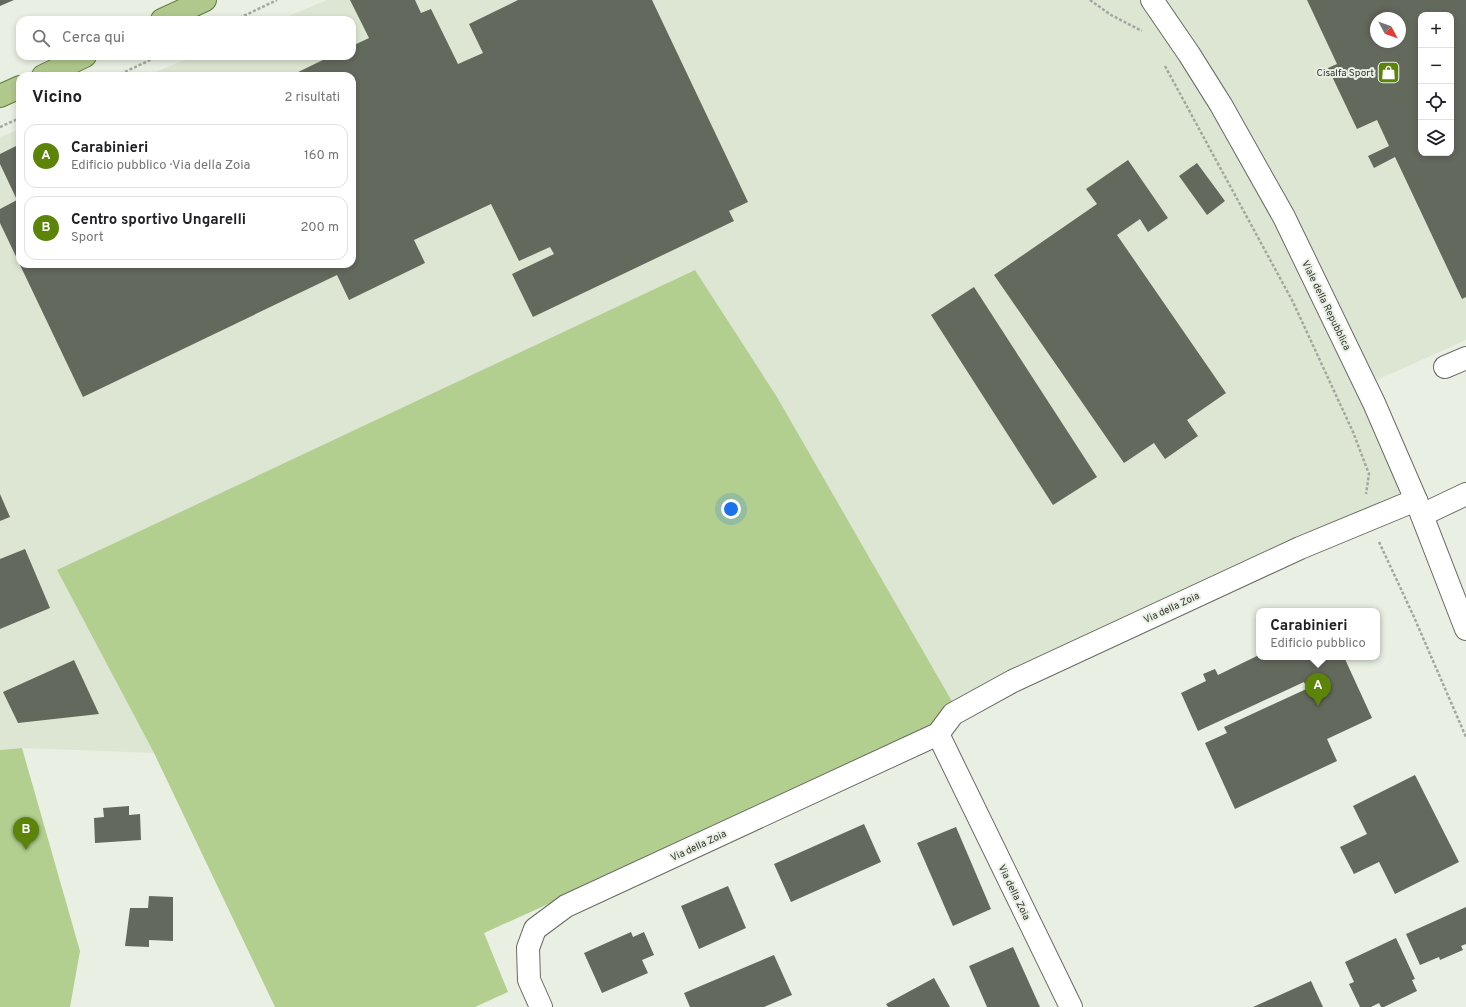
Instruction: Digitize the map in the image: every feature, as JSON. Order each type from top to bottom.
[{"type":"main road","points":[[171,16],[205,0]]},
{"type":"main road","points":[[51,72],[76,60]]},
{"type":"main road","points":[[0,96],[16,89]]},
{"type":"street","name":"Viale della Repubblica","points":[[1152,0],[1189,54],[1221,105],[1284,217],[1374,403],[1419,508],[1466,629]]},
{"type":"street","points":[[1445,367],[1466,358]]},
{"type":"street","name":"Via della Zoia","points":[[541,1007],[529,980],[528,948],[536,929],[566,906],[938,734],[953,714],[1013,681],[1166,609],[1300,548],[1368,520],[1419,508],[1466,494]]},
{"type":"street","name":"Via della Zoia","points":[[938,734],[1071,1007]]},
{"type":"path","points":[[243,16],[277,0]]},
{"type":"path","points":[[1090,0],[1111,15],[1148,35]]},
{"type":"path","points":[[125,72],[150,60]]},
{"type":"path","points":[[1163,62],[1293,302],[1353,432],[1369,474],[1364,505],[1368,520],[1414,617],[1466,737]]},
{"type":"path","points":[[0,127],[16,120]]},
{"type":"shaded area","points":[[327,0],[1466,0],[1466,340],[1368,384],[1414,504],[961,717],[777,397],[695,270],[57,570],[154,753],[22,748],[0,750],[0,137],[16,131],[16,268],[356,268],[356,72],[156,72],[184,60],[356,60],[356,16],[289,16]]},
{"type":"green space","points":[[695,270],[777,397],[961,717],[484,933],[508,992],[475,1007],[275,1007],[154,753],[57,570]]},
{"type":"green space","points":[[22,748],[80,951],[70,1007],[0,1007],[0,750]]},
{"type":"building","points":[[0,0],[14,0],[0,6]]},
{"type":"building","points":[[350,0],[415,0],[421,13],[431,9],[458,64],[483,53],[469,24],[518,0],[652,0],[748,202],[729,211],[734,221],[533,317],[512,274],[554,254],[550,247],[519,261],[491,204],[414,240],[425,263],[349,300],[337,275],[83,397],[21,268],[356,268],[356,72],[298,72],[323,60],[356,60],[356,44],[369,38]]},
{"type":"building","points":[[1307,0],[1466,0],[1466,297],[1462,299],[1395,157],[1374,168],[1368,156],[1389,146],[1377,120],[1357,129],[1328,68],[1337,64]]},
{"type":"building","points":[[16,146],[16,198],[0,164],[0,154]]},
{"type":"building","points":[[1128,160],[1168,218],[1148,232],[1140,219],[1117,235],[1226,393],[1187,420],[1198,436],[1165,459],[1154,443],[1124,463],[994,275],[1097,204],[1086,189]]},
{"type":"building","points":[[1197,163],[1225,201],[1207,215],[1179,176]]},
{"type":"building","points":[[16,201],[16,257],[0,223],[0,209]]},
{"type":"building","points":[[974,287],[1097,477],[1053,505],[931,315]]},
{"type":"building","points":[[0,494],[10,517],[0,521]]},
{"type":"building","points":[[25,549],[50,608],[0,629],[0,559]]},
{"type":"building","points":[[1256,656],[1256,660],[1345,660],[1372,718],[1327,739],[1337,761],[1235,809],[1205,743],[1227,733],[1224,727],[1315,685],[1313,681],[1305,684],[1304,682],[1198,731],[1181,693],[1206,681],[1203,674],[1215,669],[1218,675]]},
{"type":"building","points":[[74,660],[99,714],[18,723],[3,692]]},
{"type":"building","points":[[1415,775],[1459,862],[1395,894],[1379,862],[1354,874],[1340,847],[1367,834],[1353,806]]},
{"type":"building","points":[[129,806],[129,815],[140,814],[141,840],[95,843],[94,818],[104,817],[103,808]]},
{"type":"building","points":[[864,824],[881,862],[791,902],[774,864]]},
{"type":"building","points":[[956,827],[991,909],[953,926],[917,843]]},
{"type":"building","points":[[728,886],[746,928],[699,949],[681,906]]},
{"type":"building","points":[[149,896],[173,897],[173,941],[149,940],[149,947],[125,946],[130,908],[148,908]]},
{"type":"building","points":[[1466,907],[1466,944],[1461,946],[1463,950],[1440,960],[1439,957],[1420,965],[1406,934]]},
{"type":"building","points":[[631,932],[633,937],[644,932],[654,955],[642,960],[648,973],[602,993],[584,953]]},
{"type":"building","points":[[1396,938],[1415,979],[1412,980],[1417,991],[1384,1007],[1381,1007],[1379,1003],[1371,1007],[1360,1007],[1349,984],[1354,982],[1345,962]]},
{"type":"building","points":[[1013,947],[1040,1007],[987,1007],[969,966]]},
{"type":"building","points":[[774,955],[792,995],[764,1007],[690,1007],[684,993]]},
{"type":"building","points":[[934,978],[950,1007],[888,1007],[886,1004]]},
{"type":"building","points":[[1311,981],[1323,1007],[1253,1007]]},
{"type":"place","name":"Cisalfa Sport","points":[[1389,72]]},
{"type":"place","name":"Carabinieri","points":[[1318,706]]},
{"type":"place","name":"Centro sportivo Ungarelli","points":[[26,850]]}]
